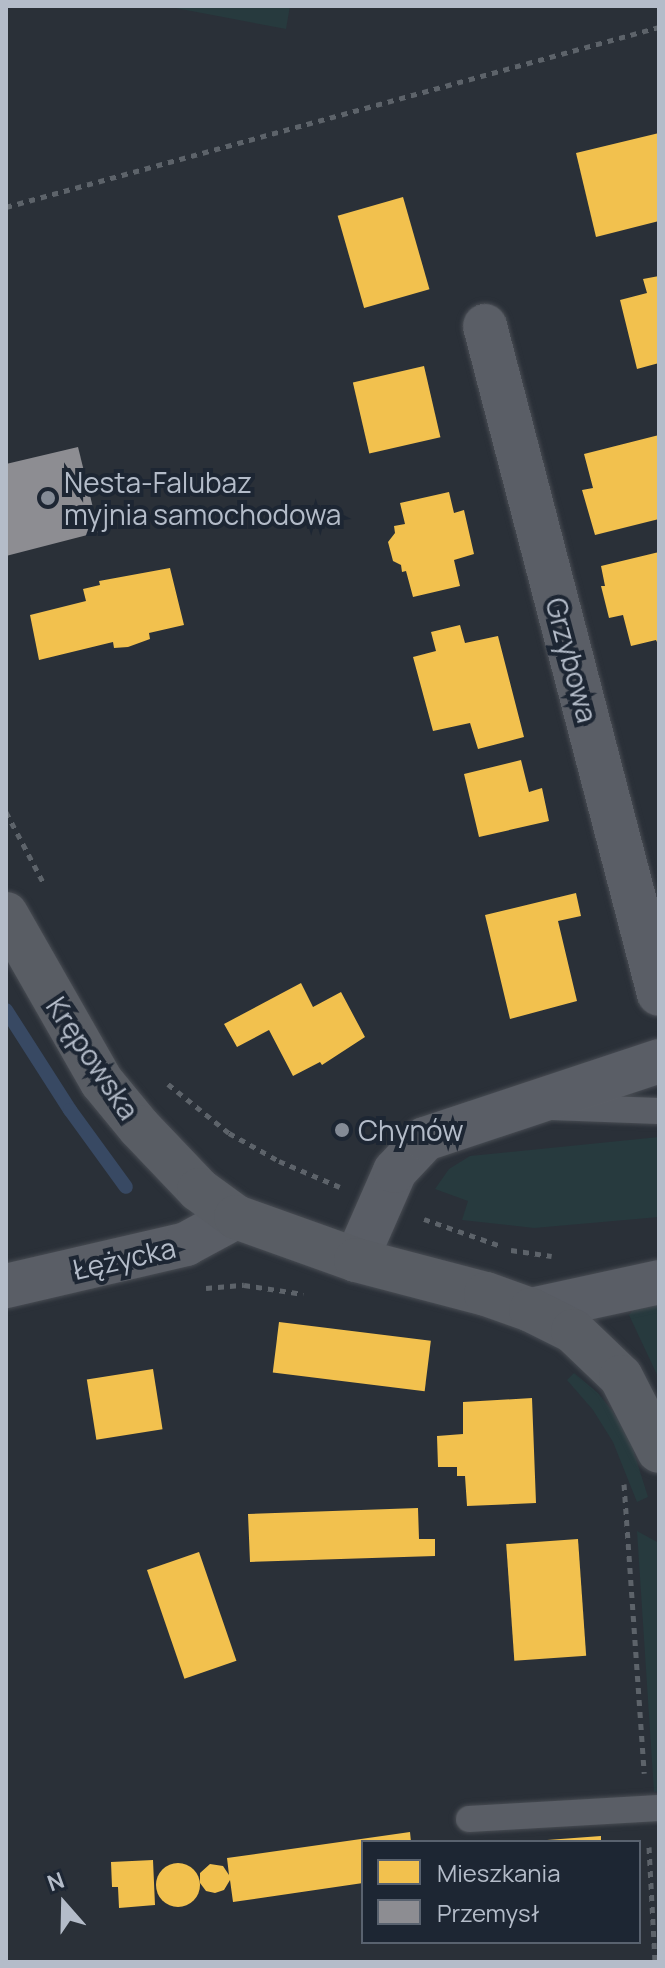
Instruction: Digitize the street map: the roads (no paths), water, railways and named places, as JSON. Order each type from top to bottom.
[{"type":"street","name":"Grzybowa","points":[[485,326],[659,994]]},
{"type":"street","name":"Krępowska","points":[[6,914],[102,1082],[139,1127],[199,1190],[236,1217],[356,1260],[486,1294],[531,1310],[573,1331],[621,1377],[659,1451]]},
{"type":"street","points":[[356,1260],[395,1171],[425,1139],[659,1061]]},
{"type":"street","name":"Łężycka","points":[[6,1286],[186,1244],[236,1217]]},
{"type":"street","points":[[531,1310],[659,1282]]},
{"type":"lane","points":[[524,1105],[659,1111]]},
{"type":"lane","points":[[469,1819],[653,1808]]},
{"type":"waterway","points":[[6,1010],[70,1110],[126,1187]]},
{"type":"place","name":"Nesta-Falubaz myjnia samochodowa","points":[[48,498]]},
{"type":"place","name":"Chynów","points":[[342,1130]]}]
